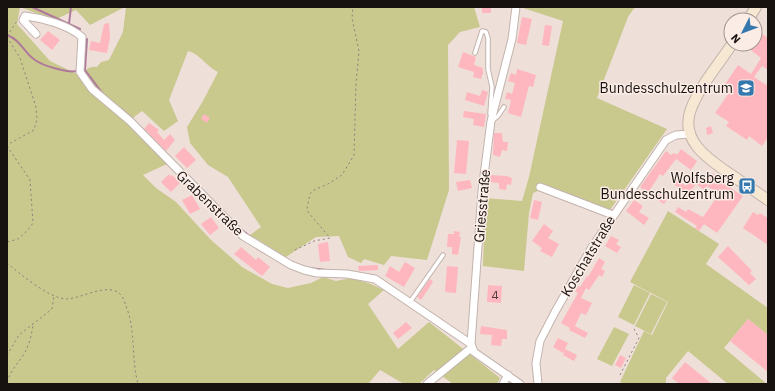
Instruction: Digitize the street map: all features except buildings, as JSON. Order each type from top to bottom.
[{"type":"street","name":"Griesstraße","points":[[471,346],[482,191],[491,121],[512,39],[516,7]]},
{"type":"street","points":[[25,16],[23,20],[36,34]]},
{"type":"street","name":"Grabenstraße","points":[[25,16],[35,17],[75,31],[82,37],[80,72],[92,89],[130,121],[243,236],[291,265],[317,273],[347,274],[376,279],[471,346]]},
{"type":"street","points":[[727,52],[695,101],[688,118],[690,134],[704,155],[767,197]]},
{"type":"street","name":"Koschatstraße","points":[[538,384],[536,364],[540,341],[585,260],[613,216],[666,140],[676,135],[690,134]]},
{"type":"street","points":[[540,187],[613,216]]},
{"type":"street","points":[[427,384],[471,346],[474,352],[520,384]]},
{"type":"street","points":[[504,384],[508,376]]},
{"type":"lane","points":[[475,53],[482,31],[486,32],[488,38],[488,69],[492,86],[490,107],[491,121]]},
{"type":"lane","points":[[491,121],[498,116],[504,107]]},
{"type":"lane","points":[[410,302],[443,255]]},
{"type":"path","points":[[296,250],[314,241],[330,238],[308,212],[309,198],[314,190],[328,184],[342,175],[354,156],[356,84],[359,51],[352,18],[352,7]]},
{"type":"path","points":[[7,242],[18,239],[33,223],[30,180],[7,145],[34,130],[37,119],[36,107],[20,58],[7,36],[18,19],[25,16]]},
{"type":"path","points":[[7,263],[54,296],[64,299],[78,298],[93,291],[113,290],[121,294],[133,331],[136,376],[138,384]]},
{"type":"path","points":[[7,355],[19,335],[33,322],[52,309],[54,296]]},
{"type":"path","points":[[7,382],[12,369],[23,356],[32,336],[33,322]]},
{"type":"path","points":[[620,375],[639,338],[632,327]]},
{"type":"shaded area","points":[[7,7],[20,7],[17,24],[50,61],[81,76],[89,68],[97,67],[101,62],[109,60],[123,32],[126,7],[474,7],[480,27],[460,32],[448,45],[449,190],[427,260],[391,256],[384,265],[364,259],[361,263],[348,257],[339,236],[316,237],[286,257],[250,235],[261,227],[228,177],[208,165],[190,143],[187,127],[218,72],[188,51],[169,100],[178,121],[164,131],[142,111],[134,117],[130,123],[167,164],[143,175],[156,188],[176,202],[210,239],[242,267],[272,284],[288,288],[311,283],[323,277],[336,281],[351,278],[371,284],[384,290],[368,304],[398,349],[429,322],[500,378],[497,384],[453,384],[434,370],[419,384],[404,384],[380,370],[368,384],[7,384]]},
{"type":"shaded area","points":[[20,7],[125,7],[90,25],[76,10],[54,20]]},
{"type":"shaded area","points":[[520,7],[635,7],[628,17],[597,98],[667,129],[610,210],[540,185],[538,191],[533,193],[529,213],[524,271],[483,266],[485,198],[522,201],[529,177],[563,21]]},
{"type":"shaded area","points":[[668,211],[719,244],[706,264],[768,308],[768,335],[748,319],[724,348],[767,384],[728,384],[688,351],[666,378],[666,384],[624,384],[620,382],[644,331],[652,335],[668,302],[630,282]]},
{"type":"shaded area","points":[[634,285],[650,293],[634,325],[618,317]]},
{"type":"shaded area","points":[[651,294],[667,302],[651,334],[635,326]]},
{"type":"shaded area","points":[[614,327],[629,334],[612,366],[597,359]]},
{"type":"waterway","points":[[32,7],[80,29]]},
{"type":"waterway","points":[[69,24],[71,7]]},
{"type":"waterway","points":[[7,35],[16,40],[31,57],[39,62],[49,67],[77,71]]},
{"type":"waterway","points":[[87,39],[85,70],[103,94]]},
{"type":"waterway","points":[[121,109],[133,119]]},
{"type":"waterway","points":[[242,230],[252,238]]},
{"type":"waterway","points":[[309,268],[326,270]]},
{"type":"place","name":"Bundesschulzentrum","points":[[746,88]]},
{"type":"place","name":"Wolfsberg Bundesschulzentrum","points":[[747,186]]}]
